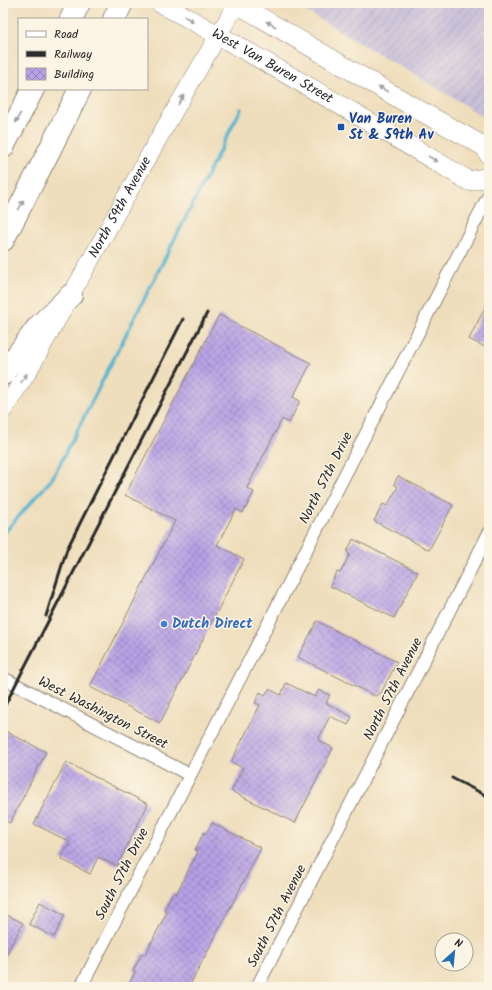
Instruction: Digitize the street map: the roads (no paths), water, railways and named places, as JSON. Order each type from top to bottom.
[{"type":"highway","points":[[71,18],[79,3]]},
{"type":"highway","points":[[3,147],[32,90]]},
{"type":"highway","points":[[3,240],[80,90]]},
{"type":"highway","points":[[3,374],[38,327],[71,295]]},
{"type":"main road","name":"West Van Buren Street","points":[[160,3],[219,35],[469,181],[489,177]]},
{"type":"main road","name":"North 59th Avenue","points":[[3,410],[28,372],[161,134],[237,3]]},
{"type":"main road","points":[[237,3],[403,101],[485,147],[489,155]]},
{"type":"street","name":"North 57th Drive","points":[[190,775],[489,195]]},
{"type":"street","name":"North 57th Avenue","points":[[323,858],[489,533]]},
{"type":"street","name":"West Washington Street","points":[[3,678],[190,775]]},
{"type":"street","name":"South 57th Drive","points":[[81,987],[190,775]]},
{"type":"street","name":"South 57th Avenue","points":[[257,987],[323,858]]},
{"type":"waterway","points":[[3,534],[51,480],[58,468],[241,109]]},
{"type":"railway","points":[[3,709],[207,313]]},
{"type":"railway","points":[[46,616],[67,549],[183,319]]},
{"type":"railway","points":[[452,778],[489,797]]},
{"type":"place","name":"Van Buren St & 59th Av","points":[[341,127]]},
{"type":"place","name":"Dutch Direct","points":[[164,624]]}]
